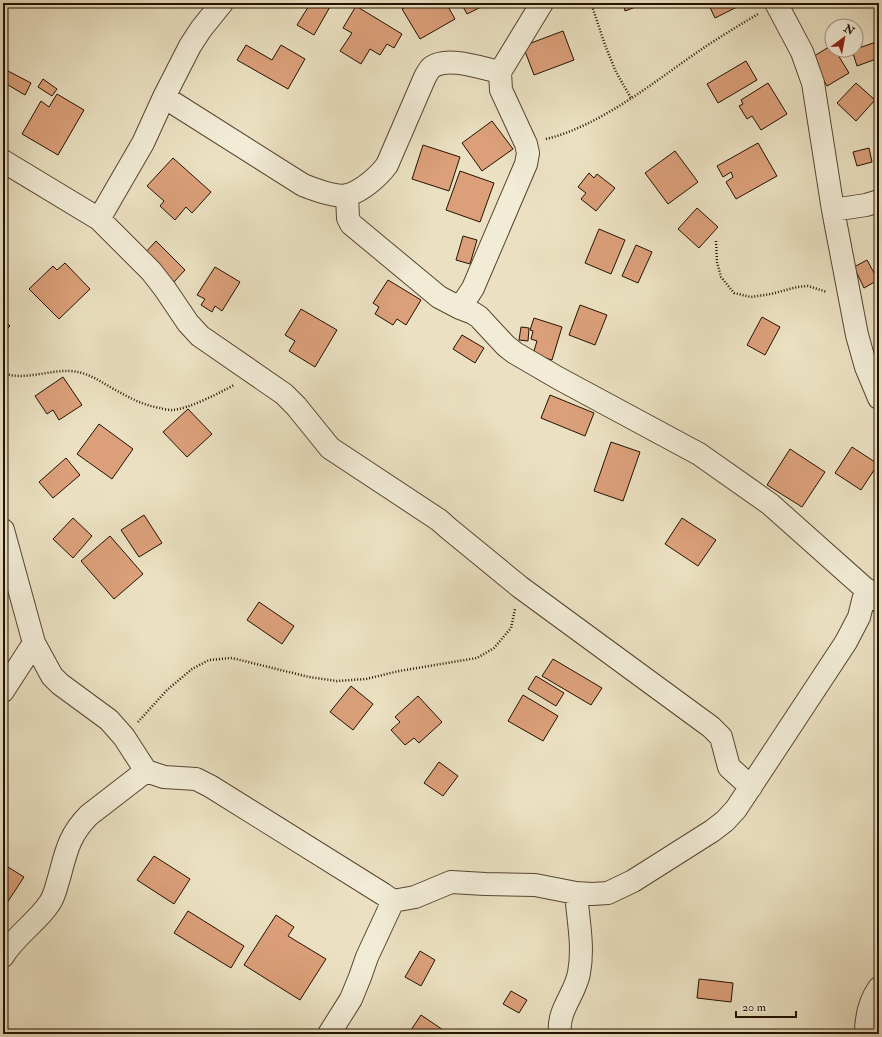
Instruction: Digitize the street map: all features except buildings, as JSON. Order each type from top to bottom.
[{"type":"street","points":[[99,219],[143,143],[190,46],[222,3]]},
{"type":"street","points":[[460,308],[473,288],[526,164],[528,153],[526,144],[501,90],[500,72],[542,3]]},
{"type":"street","points":[[770,7],[802,52],[813,83],[833,210],[857,335],[866,366],[879,398]]},
{"type":"street","points":[[164,97],[303,185],[324,193],[347,195],[360,189],[381,174],[387,165],[425,77],[431,68],[442,62],[454,62],[500,72]]},
{"type":"street","points":[[3,161],[99,219],[151,271],[188,323],[200,336],[284,394],[296,406],[330,448],[439,520],[520,587],[711,727],[721,738],[730,767],[751,787]]},
{"type":"street","points":[[3,530],[34,643],[52,676],[60,684],[110,720],[124,737],[146,771],[164,777],[196,779],[210,786],[392,901],[415,897],[451,882],[535,884],[592,894],[608,893],[634,881],[725,821],[736,809],[751,787],[846,642],[872,595],[770,504],[699,454],[558,378],[515,353],[506,346],[473,312],[460,308],[433,292],[351,224],[348,218],[347,195]]},
{"type":"street","points":[[833,210],[866,205],[879,201]]},
{"type":"street","points":[[3,691],[34,643]]},
{"type":"street","points":[[3,956],[13,942],[50,903],[69,844],[73,834],[81,823],[88,815],[146,771]]},
{"type":"street","points":[[560,1034],[560,1019],[578,975],[581,958],[576,892]]},
{"type":"street","points":[[329,1034],[351,999],[367,957],[392,901]]},
{"type":"street","points":[[866,1034],[868,1011],[873,997],[879,988]]},
{"type":"path","points":[[591,3],[616,72],[631,98]]},
{"type":"path","points":[[526,144],[551,138],[602,116],[728,32],[770,7]]},
{"type":"path","points":[[716,241],[717,262],[721,277],[734,293],[751,297],[808,286],[836,295],[852,308]]},
{"type":"path","points":[[3,373],[22,376],[70,371],[88,374],[133,400],[148,406],[172,410],[193,405],[256,374]]},
{"type":"path","points":[[124,737],[167,690],[192,669],[209,660],[232,658],[309,677],[337,681],[366,679],[398,671],[477,658],[494,648],[511,628],[520,587]]}]
